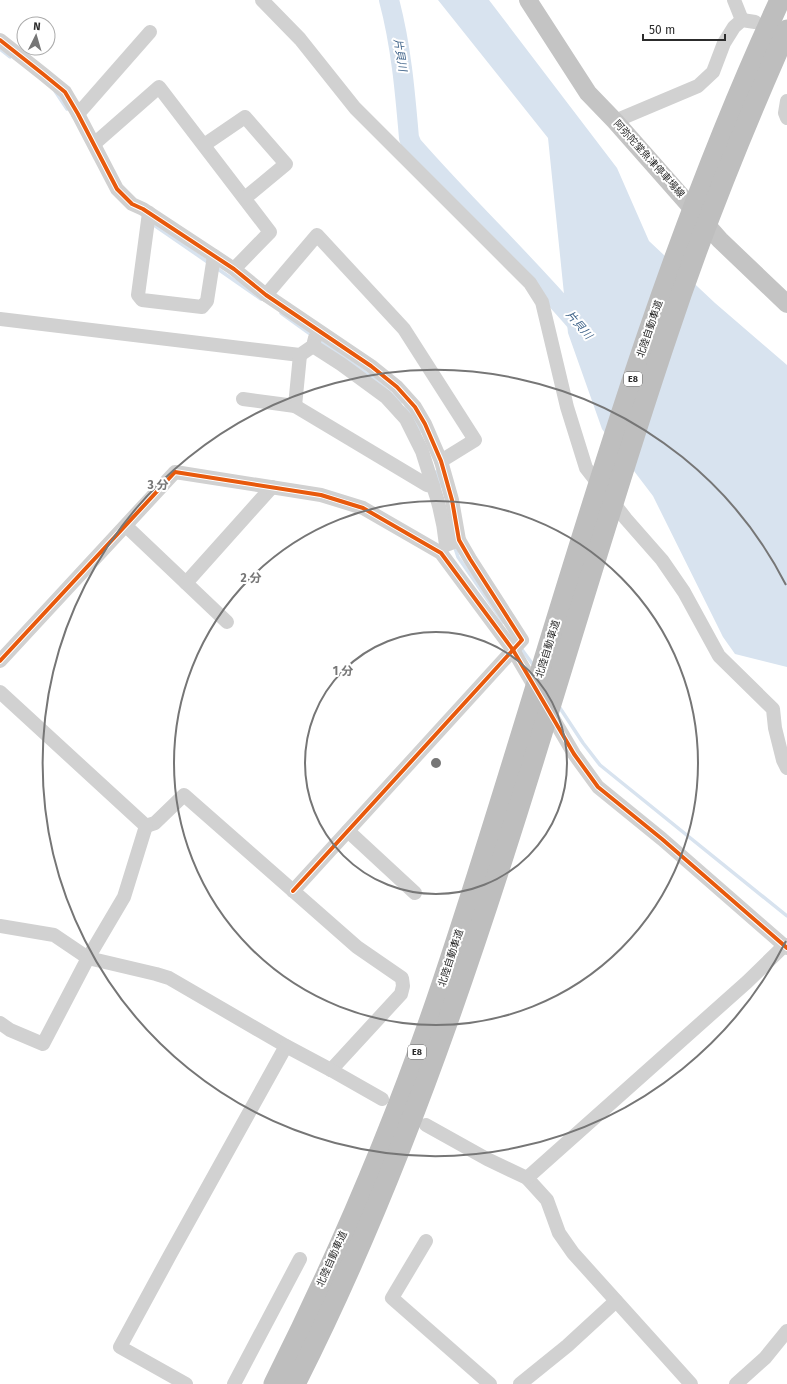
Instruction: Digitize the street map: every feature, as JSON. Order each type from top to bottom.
[{"type":"highway","name":"北陸自動車道","points":[[294,1384],[351,1265],[390,1175],[424,1088],[458,994],[542,733],[561,668],[577,586],[618,423],[674,258],[734,104],[780,0]]},
{"type":"highway","name":"北陸自動車道","points":[[274,1384],[337,1250],[372,1169],[403,1090],[442,984],[550,643],[577,586],[636,429],[669,330],[717,198],[787,30]]},
{"type":"main road","name":"阿弥陀堂魚津停車場線","points":[[528,0],[588,93],[615,121],[720,240],[787,304]]},
{"type":"street","points":[[262,0],[300,39],[355,108],[530,282],[542,302],[567,407],[586,468],[626,519],[662,560],[684,592],[719,656],[773,709],[775,728],[783,760],[787,768]]},
{"type":"street","points":[[615,121],[698,86],[713,72],[724,43],[734,27],[748,21],[734,0]]},
{"type":"street","points":[[78,114],[150,32]]},
{"type":"street","points":[[0,40],[65,92],[118,189],[132,204],[149,213],[234,269],[266,295],[371,366],[397,387],[415,407],[425,424],[441,461],[452,500],[449,546]]},
{"type":"street","points":[[94,144],[159,87],[270,232],[234,269]]},
{"type":"street","points":[[787,101],[785,113],[787,118]]},
{"type":"street","points":[[204,145],[245,117],[286,164],[245,198]]},
{"type":"street","points":[[149,213],[138,295],[142,300],[202,307],[207,301],[214,256]]},
{"type":"street","points":[[266,295],[317,235],[404,329],[475,440],[441,461]]},
{"type":"street","points":[[0,320],[300,355],[313,346],[318,330]]},
{"type":"street","points":[[313,346],[341,364],[386,397],[406,419],[422,451],[440,504],[449,546],[513,650],[574,754],[598,787],[662,839],[786,946],[527,1178]]},
{"type":"street","points":[[295,406],[300,355]]},
{"type":"street","points":[[243,399],[295,406],[427,485],[433,486]]},
{"type":"street","points":[[0,661],[175,472],[321,495],[362,508],[449,546],[470,559],[522,640],[294,891]]},
{"type":"street","points":[[186,582],[272,487]]},
{"type":"street","points":[[126,526],[227,622]]},
{"type":"street","points":[[0,692],[146,826]]},
{"type":"street","points":[[146,826],[155,823],[184,795],[356,947],[402,978],[403,986],[401,994],[330,1070]]},
{"type":"street","points":[[0,1023],[10,1030],[43,1044],[88,958],[124,897],[146,826]]},
{"type":"street","points":[[348,831],[415,893]]},
{"type":"street","points":[[0,926],[54,935],[88,958],[169,978],[286,1046],[382,1099]]},
{"type":"street","points":[[186,1384],[120,1347],[286,1046]]},
{"type":"street","points":[[426,1125],[487,1159],[527,1178],[546,1200],[559,1233],[573,1253],[691,1384]]},
{"type":"street","points":[[426,1241],[392,1298],[490,1384]]},
{"type":"street","points":[[234,1384],[300,1258]]},
{"type":"street","points":[[520,1384],[568,1346],[616,1301]]},
{"type":"street","points":[[736,1384],[765,1358],[787,1331]]},
{"type":"water","points":[[438,0],[489,0],[617,168],[649,241],[715,303],[787,365],[787,667],[735,654],[723,637],[653,496],[602,429],[568,333],[548,138]]},
{"type":"waterway","name":"片貝川","points":[[389,0],[400,51],[409,138],[412,145],[583,330]]},
{"type":"waterway","points":[[0,49],[10,57]]},
{"type":"waterway","points":[[55,91],[67,109]]},
{"type":"waterway","points":[[151,223],[209,263]]},
{"type":"waterway","points":[[215,267],[261,299]]},
{"type":"waterway","points":[[281,313],[313,336]]},
{"type":"waterway","points":[[319,340],[370,376],[401,402]]},
{"type":"waterway","points":[[406,406],[420,432]]},
{"type":"waterway","points":[[436,472],[441,486]]},
{"type":"waterway","points":[[454,545],[458,557],[503,622]]},
{"type":"waterway","points":[[520,647],[534,666]]},
{"type":"waterway","points":[[558,705],[583,743],[600,765],[787,916]]},
{"type":"cycle path","points":[[0,40],[65,92],[117,189],[132,204],[143,209],[234,269],[266,295],[371,366],[397,387],[415,407],[425,424],[441,461],[452,500],[459,540],[522,640],[293,891]]},
{"type":"cycle path","points":[[0,661],[175,472],[321,495],[363,508],[441,553],[513,650],[574,754],[598,787],[662,839],[787,948]]}]
